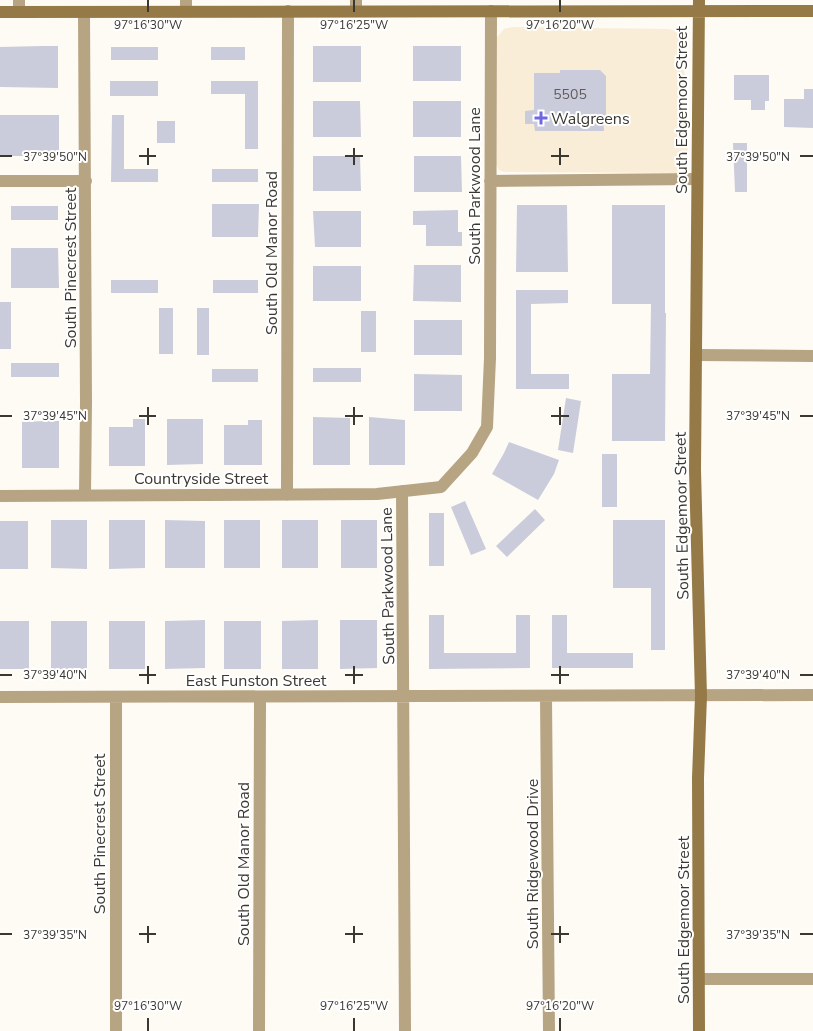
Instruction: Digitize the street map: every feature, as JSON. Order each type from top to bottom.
[{"type":"street","points":[[0,12],[19,6],[84,12],[186,6],[288,11],[356,6],[490,11],[698,5],[813,11]]},
{"type":"street","name":"South Edgemoor Street","points":[[698,5],[695,470],[701,696],[698,778],[699,1031]]},
{"type":"street","name":"South Old Manor Road","points":[[287,495],[288,11]]},
{"type":"street","name":"South Parkwood Lane","points":[[405,1031],[402,491],[441,487],[472,453],[487,427],[490,358],[490,11]]},
{"type":"street","name":"South Pinecrest Street","points":[[84,12],[86,181],[85,495]]},
{"type":"street","points":[[490,181],[697,179]]},
{"type":"street","points":[[0,181],[86,181]]},
{"type":"street","points":[[696,356],[813,356]]},
{"type":"street","name":"Countryside Street","points":[[0,496],[377,494],[402,491]]},
{"type":"street","name":"East Funston Street","points":[[0,697],[813,695]]},
{"type":"street","name":"South Old Manor Road","points":[[259,1031],[260,696]]},
{"type":"street","name":"South Ridgewood Drive","points":[[546,696],[549,1031]]},
{"type":"street","name":"South Pinecrest Street","points":[[116,697],[116,1031]]},
{"type":"street","points":[[699,979],[813,979]]},
{"type":"shaded area","points":[[512,27],[669,29],[676,31],[683,45],[687,118],[688,165],[686,169],[678,173],[504,172],[499,170],[496,165],[497,37],[504,29]]},
{"type":"building","points":[[58,46],[58,88],[0,87],[0,47]]},
{"type":"building","points":[[313,46],[361,46],[361,82],[313,82]]},
{"type":"building","points":[[413,46],[461,46],[461,81],[413,81]]},
{"type":"building","points":[[111,47],[158,47],[158,60],[111,60]]},
{"type":"building","points":[[211,47],[245,47],[245,60],[211,60]]},
{"type":"building","name":"Walgreens","points":[[560,70],[600,70],[606,76],[606,117],[603,117],[604,131],[535,131],[534,124],[525,124],[525,111],[534,110],[534,73],[560,73]]},
{"type":"building","points":[[734,75],[769,75],[769,101],[765,101],[765,110],[751,110],[751,100],[734,100]]},
{"type":"building","points":[[110,81],[158,81],[158,96],[110,96]]},
{"type":"building","points":[[211,81],[258,81],[258,149],[245,149],[245,94],[211,94]]},
{"type":"building","points":[[804,89],[813,89],[813,128],[784,127],[784,99],[804,99]]},
{"type":"building","points":[[313,101],[360,101],[361,137],[313,137]]},
{"type":"building","points":[[413,101],[461,101],[461,137],[413,137]]},
{"type":"building","points":[[0,115],[59,115],[59,156],[0,156]]},
{"type":"building","points":[[112,115],[124,115],[124,169],[158,169],[158,182],[111,182]]},
{"type":"building","points":[[157,121],[175,121],[175,143],[157,143]]},
{"type":"building","points":[[733,143],[747,143],[747,192],[735,192]]},
{"type":"building","points":[[313,156],[360,156],[361,191],[313,191]]},
{"type":"building","points":[[414,156],[461,156],[462,192],[414,192]]},
{"type":"building","points":[[212,169],[258,169],[258,182],[212,182]]},
{"type":"building","points":[[212,204],[259,204],[258,237],[212,237]]},
{"type":"building","points":[[517,205],[567,205],[568,272],[516,272]]},
{"type":"building","points":[[612,205],[665,205],[665,441],[612,441],[612,374],[650,374],[651,304],[612,304]]},
{"type":"building","points":[[11,206],[58,206],[58,220],[11,220]]},
{"type":"building","points":[[458,210],[458,232],[462,232],[462,246],[426,246],[426,225],[413,225],[413,211]]},
{"type":"building","points":[[313,211],[361,211],[361,247],[315,247]]},
{"type":"building","points":[[11,248],[58,248],[59,288],[11,288]]},
{"type":"building","points":[[414,265],[461,265],[461,302],[413,301]]},
{"type":"building","points":[[313,266],[361,266],[361,301],[313,301]]},
{"type":"building","points":[[111,280],[158,280],[158,293],[111,293]]},
{"type":"building","points":[[213,280],[258,280],[258,293],[213,293]]},
{"type":"building","points":[[516,290],[568,290],[568,303],[531,304],[531,374],[569,374],[569,389],[516,389]]},
{"type":"building","points":[[0,302],[11,302],[11,349],[0,349]]},
{"type":"building","points":[[159,308],[173,308],[173,354],[159,354]]},
{"type":"building","points":[[197,308],[209,308],[209,355],[197,355]]},
{"type":"building","points":[[361,311],[376,311],[376,352],[361,352]]},
{"type":"building","points":[[414,320],[462,320],[462,355],[414,355]]},
{"type":"building","points":[[11,363],[59,363],[59,377],[11,377]]},
{"type":"building","points":[[313,368],[361,368],[361,382],[313,382]]},
{"type":"building","points":[[212,369],[258,369],[258,382],[212,382]]},
{"type":"building","points":[[414,374],[462,375],[462,411],[414,411]]},
{"type":"building","points":[[566,398],[581,401],[573,453],[558,450]]},
{"type":"building","points":[[313,417],[350,418],[350,465],[313,465]]},
{"type":"building","points":[[369,417],[405,420],[405,465],[369,465]]},
{"type":"building","points":[[133,419],[145,419],[145,466],[109,466],[109,427],[133,427]]},
{"type":"building","points":[[167,419],[203,419],[203,464],[167,465]]},
{"type":"building","points":[[248,420],[262,420],[262,465],[224,465],[224,425],[248,425]]},
{"type":"building","points":[[59,421],[59,468],[22,468],[22,422]]},
{"type":"building","points":[[509,442],[559,460],[554,474],[538,500],[492,474]]},
{"type":"building","points":[[602,454],[617,454],[617,507],[602,507]]},
{"type":"building","points":[[465,501],[486,549],[471,555],[451,507]]},
{"type":"building","points":[[535,509],[545,520],[507,557],[496,546]]},
{"type":"building","points":[[429,513],[444,513],[444,566],[429,566]]},
{"type":"building","points":[[51,520],[87,520],[87,569],[51,568]]},
{"type":"building","points":[[109,520],[145,520],[145,568],[109,569]]},
{"type":"building","points":[[165,520],[205,521],[205,568],[165,568]]},
{"type":"building","points":[[224,520],[260,520],[260,568],[224,568]]},
{"type":"building","points":[[282,520],[318,520],[318,568],[282,568]]},
{"type":"building","points":[[341,520],[377,520],[377,568],[341,568]]},
{"type":"building","points":[[613,520],[665,520],[665,650],[651,650],[651,588],[613,588]]},
{"type":"building","points":[[0,521],[28,521],[28,569],[0,569]]},
{"type":"building","points":[[429,615],[444,615],[444,653],[516,653],[516,615],[530,615],[530,668],[429,669]]},
{"type":"building","points":[[552,615],[567,615],[567,653],[633,653],[633,668],[552,668]]},
{"type":"building","points":[[205,620],[205,668],[165,669],[165,621]]},
{"type":"building","points":[[318,620],[318,669],[282,669],[282,621]]},
{"type":"building","points":[[340,620],[377,620],[377,668],[340,669]]},
{"type":"building","points":[[0,621],[29,621],[29,669],[0,669]]},
{"type":"building","points":[[51,621],[87,621],[87,669],[51,669]]},
{"type":"building","points":[[109,621],[145,621],[145,669],[109,669]]},
{"type":"building","points":[[224,621],[261,621],[261,669],[224,669]]},
{"type":"place","name":"Walgreens","points":[[541,118]]}]
